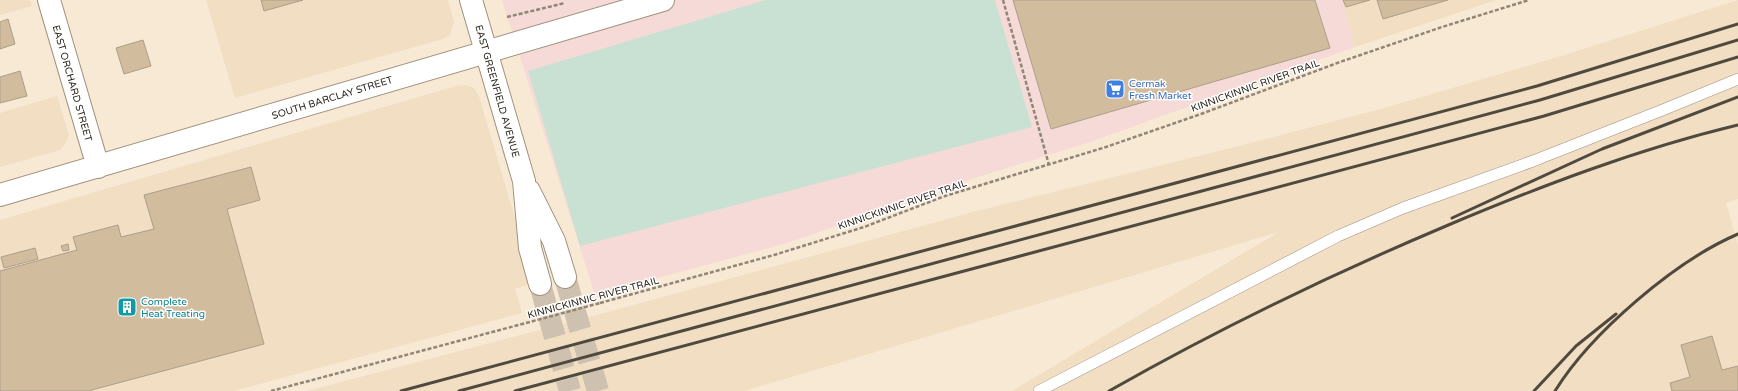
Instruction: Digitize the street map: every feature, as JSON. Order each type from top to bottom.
[{"type":"street","name":"EAST ORCHARD STREET","points":[[49,0],[98,167]]},
{"type":"street","name":"EAST GREENFIELD AVENUE","points":[[472,0],[524,181],[554,241],[565,277]]},
{"type":"street","name":"SOUTH BARCLAY STREET","points":[[0,195],[663,0]]},
{"type":"street","name":"EAST GREENFIELD AVENUE","points":[[524,181],[530,248],[540,284]]},
{"type":"lane","points":[[1039,391],[1338,236],[1403,208],[1533,161],[1665,109],[1733,80]]},
{"type":"path","points":[[507,17],[555,4],[554,0]]},
{"type":"path","points":[[1003,0],[1049,164]]},
{"type":"path","name":"KINNICKINNIC RIVER TRAIL","points":[[271,391],[600,303],[782,252],[864,227],[945,196],[1049,164],[1200,114],[1420,35],[1529,0]]},
{"type":"shaded area","points":[[0,0],[30,0],[32,6],[0,15]]},
{"type":"shaded area","points":[[206,0],[448,0],[454,22],[450,35],[443,39],[235,98]]},
{"type":"shaded area","points":[[502,0],[1342,0],[1355,47],[1090,142],[934,191],[787,243],[595,295]]},
{"type":"shaded area","points":[[1342,0],[1496,0],[1355,47]]},
{"type":"shaded area","points":[[1738,0],[1738,199],[1726,203],[1738,245],[1738,391],[1012,391],[1279,232],[744,391],[307,391],[604,313],[973,212],[1239,146],[1384,108],[1558,57]]},
{"type":"shaded area","points":[[466,85],[474,88],[479,96],[534,283],[515,289],[522,313],[234,391],[0,391],[0,220],[456,86]]},
{"type":"shaded area","points":[[57,96],[69,135],[66,143],[60,150],[0,167],[0,113]]},
{"type":"green space","points":[[766,0],[995,0],[1032,127],[580,246],[528,71]]},
{"type":"building","points":[[261,0],[303,0],[264,11]]},
{"type":"building","name":"Cermak Fresh Market","points":[[1013,0],[1315,0],[1330,48],[1051,129]]},
{"type":"building","points":[[1343,0],[1370,0],[1346,7]]},
{"type":"building","points":[[1377,0],[1448,0],[1383,19]]},
{"type":"building","points":[[8,19],[15,44],[0,49],[0,22]]},
{"type":"building","points":[[143,40],[151,66],[124,74],[116,48]]},
{"type":"building","points":[[20,71],[27,96],[0,103],[0,77]]},
{"type":"building","name":"Complete Heat Treating","points":[[251,167],[260,200],[227,209],[264,344],[88,391],[0,391],[0,271],[77,250],[73,237],[118,225],[121,237],[154,229],[144,195]]},
{"type":"building","points":[[68,244],[69,250],[63,251],[61,246]]},
{"type":"building","points":[[35,248],[38,259],[4,268],[1,257]]},
{"type":"building","points":[[1712,336],[1722,370],[1738,366],[1738,391],[1672,391],[1670,383],[1690,377],[1681,345]]},
{"type":"tunnel","points":[[565,277],[598,391]]},
{"type":"tunnel","points":[[540,284],[570,391]]},
{"type":"railway","points":[[401,391],[1537,86],[1738,24]]},
{"type":"railway","points":[[459,391],[1540,100],[1738,40]]},
{"type":"railway","points":[[515,391],[1544,116],[1738,57]]},
{"type":"railway","points":[[1452,218],[1602,149],[1738,97]]},
{"type":"railway","points":[[1109,391],[1233,324],[1317,283],[1446,226],[1554,183],[1627,157],[1664,145],[1738,125]]},
{"type":"railway","points":[[1555,391],[1590,346],[1636,301],[1662,280],[1688,262],[1714,246],[1738,234]]},
{"type":"railway","points":[[1534,391],[1576,346],[1616,314]]},
{"type":"place","name":"Cermak Fresh Market","points":[[1115,89]]},
{"type":"place","name":"Complete Heat Treating","points":[[127,307]]}]
